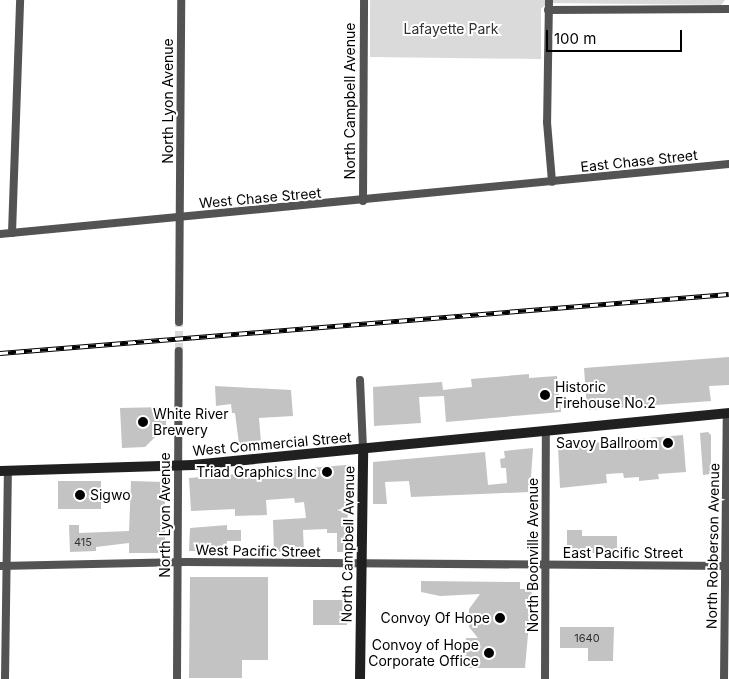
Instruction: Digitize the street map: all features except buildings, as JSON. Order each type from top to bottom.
[{"type":"street","points":[[12,233],[20,0]]},
{"type":"street","name":"North Lyon Avenue","points":[[179,322],[180,0]]},
{"type":"street","name":"North Campbell Avenue","points":[[363,201],[364,0]]},
{"type":"street","points":[[549,0],[547,122],[552,182]]},
{"type":"street","points":[[548,10],[729,9]]},
{"type":"street","name":"East Chase Street","points":[[552,182],[729,164]]},
{"type":"street","name":"West Chase Street","points":[[0,234],[552,182]]},
{"type":"street","name":"North Lyon Avenue","points":[[177,679],[179,351]]},
{"type":"street","name":"North Campbell Avenue","points":[[360,380],[363,450],[360,564],[360,679]]},
{"type":"street","name":"West Commercial Street","points":[[4,471],[178,466],[363,450],[728,413]]},
{"type":"street","name":"North Robberson Avenue","points":[[724,679],[728,566],[728,413]]},
{"type":"street","name":"North Boonville Avenue","points":[[545,679],[546,432]]},
{"type":"street","points":[[4,471],[5,679]]},
{"type":"street","name":"West Pacific Street","points":[[4,566],[177,562],[546,565]]},
{"type":"street","name":"East Pacific Street","points":[[546,565],[728,566]]},
{"type":"green space","name":"Lafayette Park","points":[[370,0],[725,0],[721,5],[547,3],[541,9],[541,59],[370,57]]},
{"type":"tunnel","points":[[179,322],[179,351]]},
{"type":"railway","points":[[0,353],[729,294]]},
{"type":"place","name":"Historic Firehouse No.2","points":[[545,395]]},
{"type":"place","name":"White River Brewery","points":[[143,422]]},
{"type":"place","name":"Savoy Ballroom","points":[[668,443]]},
{"type":"place","name":"Triad Graphics Inc","points":[[327,472]]},
{"type":"place","name":"Sigwo","points":[[80,495]]},
{"type":"place","name":"Convoy Of Hope","points":[[500,618]]},
{"type":"place","name":"Convoy of Hope Corporate Office","points":[[489,653]]}]
